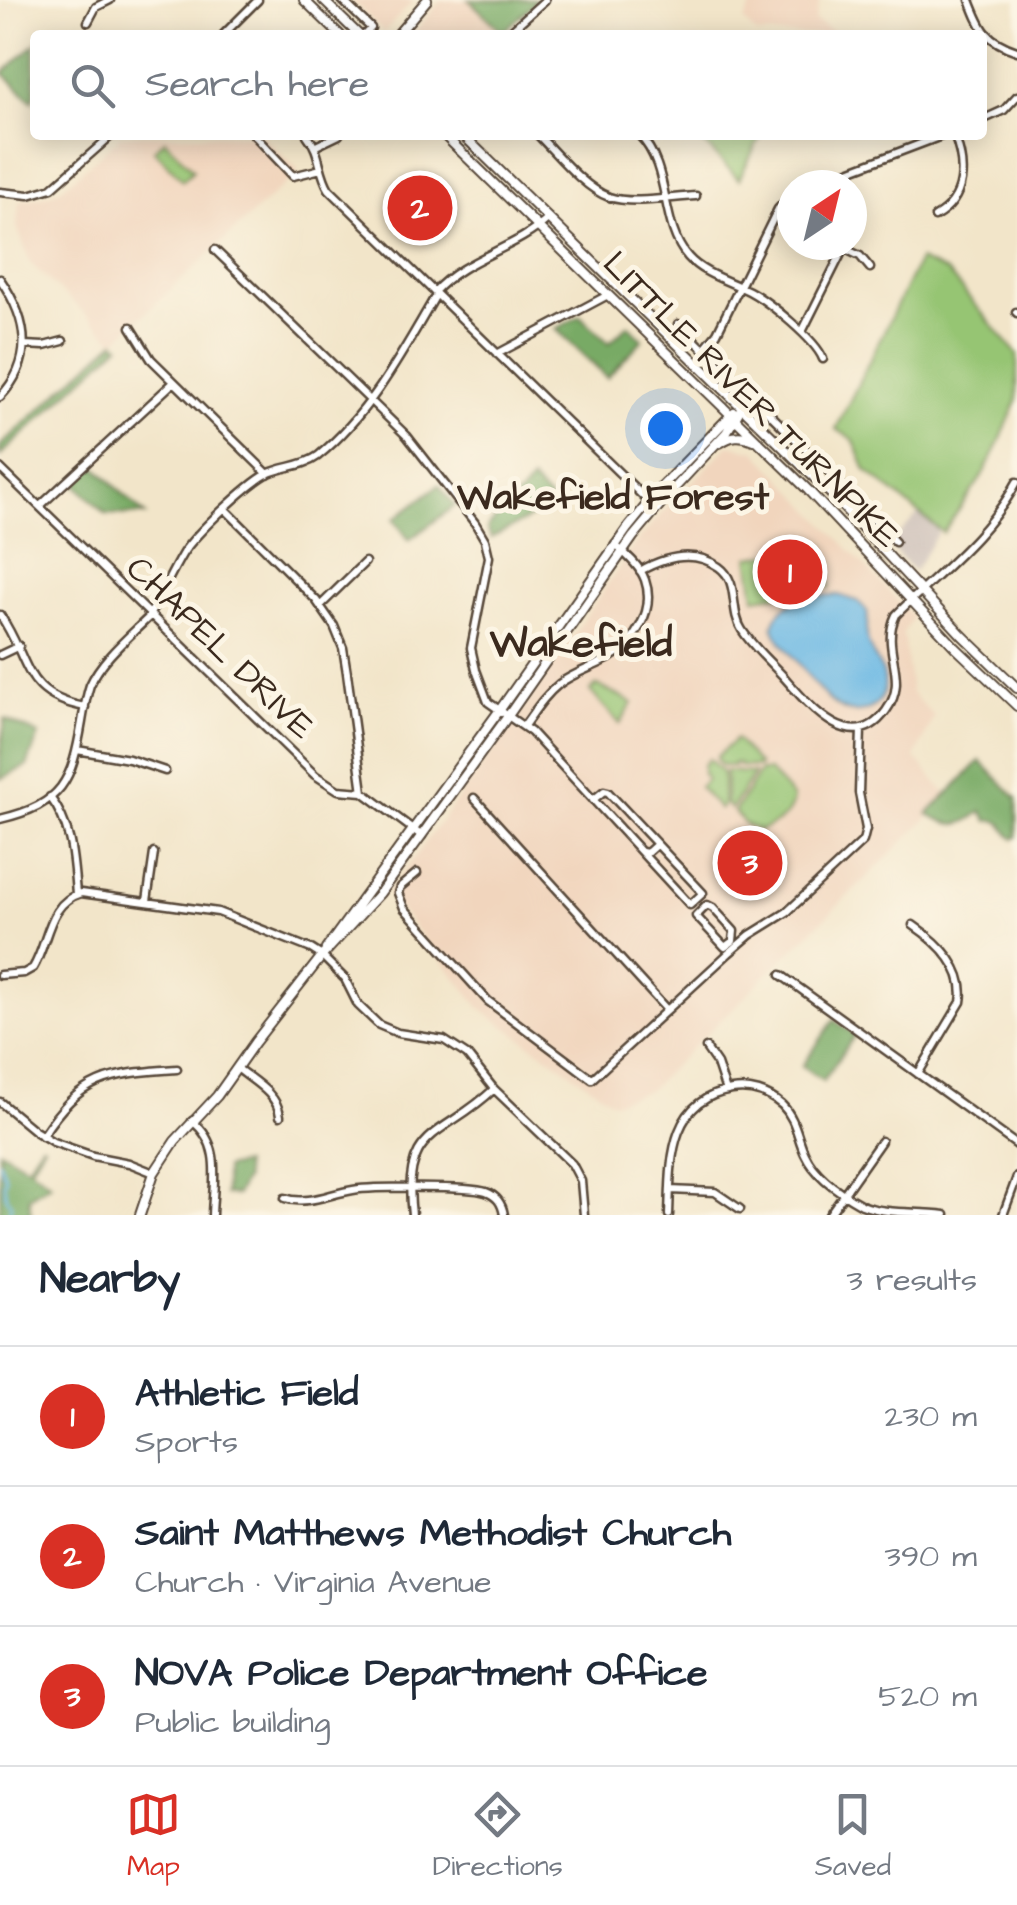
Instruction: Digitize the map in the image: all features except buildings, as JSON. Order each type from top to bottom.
[{"type":"main road","points":[[304,0],[335,30]]},
{"type":"main road","points":[[323,0],[356,30]]},
{"type":"main road","points":[[400,30],[427,0]]},
{"type":"main road","name":"LITTLE RIVER TURNPIKE","points":[[449,140],[766,448],[966,658],[1017,706]]},
{"type":"main road","name":"LITTLE RIVER TURNPIKE","points":[[468,140],[832,495],[1017,688]]},
{"type":"main road","points":[[322,956],[652,504],[742,407]]},
{"type":"main road","points":[[705,456],[733,417]]},
{"type":"main road","points":[[652,504],[732,436],[748,438],[766,448]]},
{"type":"main road","points":[[140,1215],[154,1174],[175,1141],[217,1096],[322,956],[370,906],[508,716],[619,548]]},
{"type":"street","points":[[88,22],[96,7],[110,0]]},
{"type":"street","points":[[228,30],[258,0]]},
{"type":"street","points":[[342,0],[371,28],[368,30]]},
{"type":"street","points":[[512,30],[545,0]]},
{"type":"street","points":[[970,0],[983,30]]},
{"type":"street","points":[[987,34],[1017,52]]},
{"type":"street","points":[[987,118],[1004,110],[1017,96]]},
{"type":"street","points":[[0,192],[29,195],[52,188],[106,140]]},
{"type":"street","points":[[259,140],[293,176],[321,170]]},
{"type":"street","points":[[312,140],[329,189],[652,504]]},
{"type":"street","points":[[316,146],[329,140]]},
{"type":"street","points":[[543,140],[602,194],[628,200],[696,196]]},
{"type":"street","points":[[643,140],[655,157],[676,238],[685,253],[703,269],[759,297],[815,344],[823,358]]},
{"type":"street","points":[[852,170],[931,140]]},
{"type":"street","points":[[935,217],[950,204],[962,183],[962,159],[956,140]]},
{"type":"street","points":[[704,349],[718,333],[777,210]]},
{"type":"street","points":[[0,818],[25,811],[60,789],[70,774],[96,673],[150,615],[188,545],[268,474],[318,456],[370,400],[435,294],[462,268],[549,218]]},
{"type":"street","points":[[216,250],[415,445],[486,540],[489,562],[471,648],[488,702],[524,726],[690,905],[702,893],[608,792],[593,800]]},
{"type":"street","points":[[802,332],[834,260]]},
{"type":"street","points":[[863,260],[870,268]]},
{"type":"street","points":[[0,278],[20,314],[24,345],[17,373],[0,396]]},
{"type":"street","points":[[497,354],[608,295]]},
{"type":"street","points":[[678,324],[895,542]]},
{"type":"street","points":[[131,328],[146,353],[268,474]]},
{"type":"street","points":[[24,345],[44,346],[63,341]]},
{"type":"street","points":[[40,506],[174,382]]},
{"type":"street","points":[[742,407],[752,396]]},
{"type":"street","name":"CHAPEL DRIVE","points":[[0,468],[314,775],[338,790],[363,792],[422,836]]},
{"type":"street","points":[[640,571],[678,556],[702,559],[720,567],[732,586],[735,615],[746,636],[823,718],[840,726],[860,728],[882,715],[896,692],[896,667],[889,635],[896,616],[976,540],[1017,482]]},
{"type":"street","points":[[225,509],[320,605],[334,626],[343,648],[363,792]]},
{"type":"street","points":[[524,726],[552,690],[617,653],[645,616],[646,584],[619,548]]},
{"type":"street","points":[[320,605],[365,562]]},
{"type":"street","points":[[0,615],[30,676],[42,690],[85,708]]},
{"type":"street","points":[[0,655],[18,646]]},
{"type":"street","points":[[417,872],[400,887],[398,893],[404,908],[488,1001],[592,1079],[739,939],[787,912],[865,838],[858,793],[860,728]]},
{"type":"street","points":[[77,750],[129,758],[165,772]]},
{"type":"street","points":[[50,797],[69,834],[76,894]]},
{"type":"street","points":[[474,798],[667,1010]]},
{"type":"street","points":[[640,852],[657,844]]},
{"type":"street","points":[[147,901],[154,853]]},
{"type":"street","points":[[0,975],[24,973],[33,968],[54,915],[76,894],[218,912],[311,949],[345,979],[358,1005],[370,1018],[398,1032],[452,1043],[467,1055],[494,1089],[572,1164],[581,1181],[584,1215]]},
{"type":"street","points":[[727,950],[696,916],[705,906],[712,907],[739,939]]},
{"type":"street","points":[[913,925],[930,936],[948,956],[959,975],[962,991],[961,1002],[918,1074]]},
{"type":"street","points":[[781,975],[1017,1145]]},
{"type":"street","points":[[706,1048],[717,1064],[726,1091]]},
{"type":"street","points":[[237,1068],[274,1098],[280,1116]]},
{"type":"street","points":[[42,1136],[70,1101],[96,1082],[118,1074],[176,1069]]},
{"type":"street","points":[[412,1215],[414,1158],[424,1142],[494,1089]]},
{"type":"street","points":[[669,1215],[673,1146],[680,1127],[699,1104],[726,1091],[752,1090],[778,1102],[795,1124],[811,1164],[844,1193],[870,1209],[900,1215],[945,1215]]},
{"type":"street","points":[[0,1102],[42,1136],[80,1153],[120,1160],[154,1174]]},
{"type":"street","points":[[192,1121],[207,1134],[212,1147],[212,1215]]},
{"type":"street","points":[[829,1215],[881,1141]]},
{"type":"street","points":[[1003,1215],[1017,1176]]},
{"type":"street","points":[[284,1198],[302,1202],[350,1190],[482,1191],[499,1201],[504,1215]]},
{"type":"street","points":[[670,1190],[715,1192],[740,1209]]},
{"type":"shaded area","points":[[351,0],[414,0],[386,30]]},
{"type":"shaded area","points":[[441,0],[469,0],[501,30],[417,30]]},
{"type":"shaded area","points":[[755,0],[820,0],[815,21],[831,30],[752,30],[744,21]]},
{"type":"shaded area","points":[[116,140],[266,140],[299,171],[115,341],[30,263],[17,226],[19,201],[43,197],[62,188]]},
{"type":"shaded area","points":[[729,445],[756,451],[913,617],[903,633],[911,693],[934,716],[915,758],[949,797],[649,1090],[613,1102],[483,1011],[387,894],[522,712],[633,546]]},
{"type":"shaded area","points":[[920,512],[939,531],[914,572],[889,545]]},
{"type":"green space","points":[[469,0],[537,1],[505,30]]},
{"type":"green space","points":[[30,49],[30,99],[3,73]]},
{"type":"green space","points":[[165,140],[193,170],[183,180],[154,150]]},
{"type":"green space","points":[[701,140],[758,140],[739,179]]},
{"type":"green space","points":[[919,260],[947,272],[1017,354],[1017,401],[979,481],[943,533],[866,470],[853,439],[836,429]]},
{"type":"green space","points":[[580,316],[609,343],[628,325],[643,339],[607,378],[556,329]]},
{"type":"green space","points":[[115,341],[120,345],[0,456],[0,446]]},
{"type":"green space","points":[[95,466],[145,515],[106,514],[75,484]]},
{"type":"green space","points":[[532,481],[555,505],[491,538],[487,528]]},
{"type":"green space","points":[[439,485],[455,506],[409,540],[394,519]]},
{"type":"green space","points":[[824,546],[830,587],[755,598],[749,557]]},
{"type":"green space","points":[[595,686],[633,703],[620,724],[590,691]]},
{"type":"green space","points":[[5,719],[39,735],[27,766],[0,779],[0,758]]},
{"type":"green space","points":[[736,739],[758,767],[739,763],[722,766],[717,760]]},
{"type":"green space","points":[[709,759],[723,773],[723,806],[719,809],[699,787],[707,779],[703,765]]},
{"type":"green space","points":[[980,761],[1017,798],[1014,839],[1001,823],[988,821],[982,811],[956,824],[928,814]]},
{"type":"green space","points":[[726,771],[754,773],[731,809],[726,804]]},
{"type":"green space","points":[[760,771],[769,771],[793,798],[786,815],[759,831],[746,825],[734,812]]},
{"type":"green space","points":[[834,1020],[855,1035],[823,1081],[802,1066]]},
{"type":"green space","points":[[44,1145],[30,1168],[51,1183],[29,1197],[31,1215],[0,1215],[0,1150],[27,1166]]},
{"type":"green space","points":[[243,1164],[245,1179],[236,1195],[225,1195],[225,1168]]},
{"type":"water","points":[[838,595],[858,601],[867,611],[868,642],[885,686],[878,702],[867,710],[846,711],[828,699],[773,626],[790,604],[808,597]]},
{"type":"waterway","points":[[0,1163],[6,1179],[6,1198],[11,1204],[9,1215]]},
{"type":"place","name":"Saint Matthews Methodist Church","points":[[420,208]]},
{"type":"place","name":"Athletic Field","points":[[790,572]]},
{"type":"place","name":"NOVA Police Department Office","points":[[750,863]]},
{"type":"district","name":"Wakefield Forest","points":[[613,498]]},
{"type":"district","name":"Wakefield","points":[[581,644]]}]
